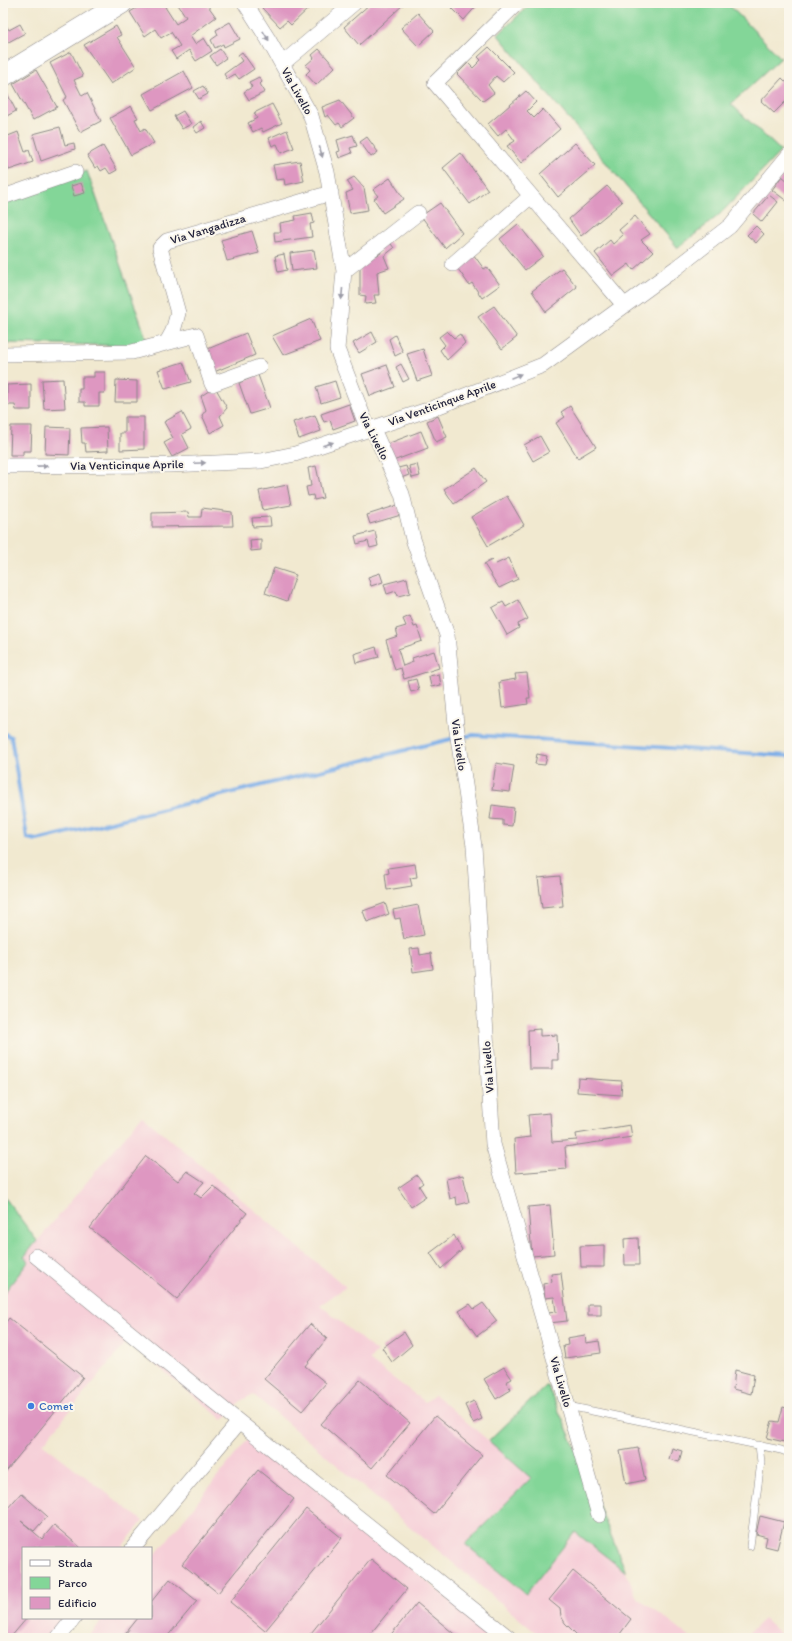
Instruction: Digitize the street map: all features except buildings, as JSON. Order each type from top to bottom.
[{"type":"street","name":"Via Livello","points":[[245,3],[311,116],[327,172],[344,271],[337,349],[366,424],[372,429],[402,494],[413,539],[447,634],[456,724],[474,846],[493,1144],[598,1515]]},
{"type":"street","points":[[282,64],[354,3]]},
{"type":"street","points":[[517,3],[435,83],[624,305]]},
{"type":"street","points":[[3,76],[113,5]]},
{"type":"street","name":"Via Venticinque Aprile","points":[[3,466],[170,465],[261,461],[295,454],[439,406],[542,365],[676,268],[730,226],[789,155]]},
{"type":"street","points":[[3,197],[75,172]]},
{"type":"street","name":"Via Vangadizza","points":[[166,342],[173,331],[178,314],[160,248],[167,241],[330,193]]},
{"type":"street","points":[[453,264],[531,196]]},
{"type":"street","points":[[344,271],[418,213]]},
{"type":"street","points":[[3,354],[132,352],[196,335],[212,384],[259,368]]},
{"type":"street","points":[[36,1256],[239,1422],[509,1638]]},
{"type":"street","points":[[134,1547],[239,1422]]},
{"type":"street","points":[[58,1638],[73,1619]]},
{"type":"lane","points":[[567,1406],[759,1445],[789,1453]]},
{"type":"lane","points":[[750,1546],[761,1462],[759,1445]]},
{"type":"shaded area","points":[[142,1116],[346,1287],[320,1305],[377,1352],[369,1360],[425,1402],[435,1395],[532,1478],[465,1544],[526,1594],[576,1532],[626,1572],[636,1596],[691,1638],[542,1638],[255,1396],[252,1395],[242,1400],[223,1420],[127,1341],[43,1444],[143,1521],[122,1547],[22,1547],[22,1619],[64,1619],[49,1638],[3,1638],[3,1294],[29,1262],[24,1257]]},
{"type":"shaded area","points":[[252,1434],[495,1638],[88,1638],[103,1619],[152,1619],[152,1559]]},
{"type":"shaded area","points":[[764,1619],[785,1638],[744,1638]]},
{"type":"green space","points":[[531,3],[727,3],[781,58],[731,104],[781,151],[719,215],[678,248],[498,35]]},
{"type":"green space","points":[[87,171],[149,346],[3,343],[3,199]]},
{"type":"green space","points":[[3,1195],[37,1241],[24,1257],[29,1261],[3,1294]]},
{"type":"green space","points":[[547,1385],[571,1438],[626,1572],[575,1532],[526,1594],[465,1544],[531,1478],[489,1441]]},
{"type":"waterway","points":[[3,733],[11,737],[27,838],[37,840],[455,738]]},
{"type":"waterway","points":[[461,737],[474,735],[789,756]]},
{"type":"place","name":"Comet","points":[[31,1406]]}]
